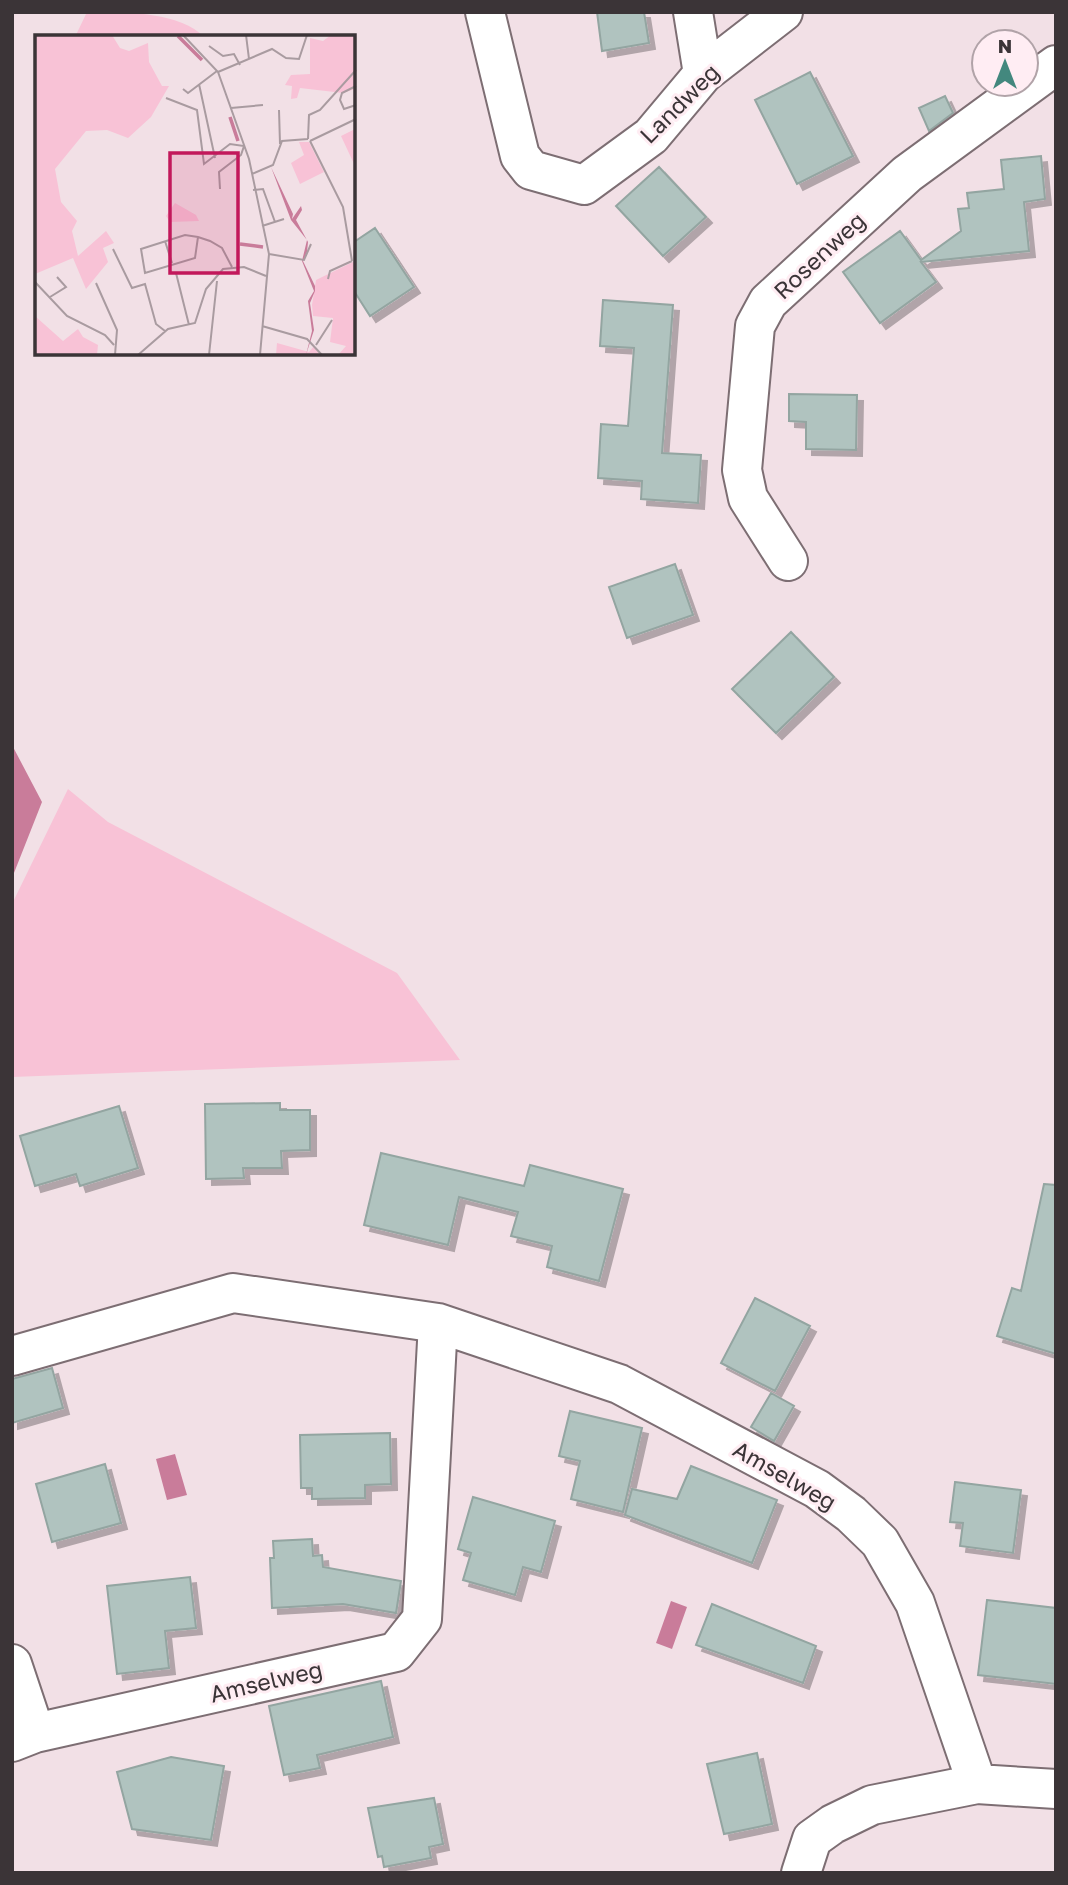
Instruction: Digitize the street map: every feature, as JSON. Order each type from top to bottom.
[{"type":"street","name":"Landweg","points":[[485,12],[520,156],[531,170],[584,185],[651,135],[703,74],[783,12]]},
{"type":"street","points":[[693,12],[703,74]]},
{"type":"street","name":"Rosenweg","points":[[788,561],[748,498],[742,470],[755,327],[768,302],[907,174],[1056,65]]},
{"type":"street","name":"Amselweg","points":[[12,1356],[233,1293],[438,1324],[618,1384],[817,1489],[851,1514],[880,1542],[915,1603],[977,1784]]},
{"type":"street","name":"Amselweg","points":[[24,1738],[396,1652],[422,1619],[438,1324]]},
{"type":"street","points":[[12,1664],[24,1738]]},
{"type":"street","points":[[801,1873],[812,1839],[832,1824],[872,1805],[977,1784],[1056,1789]]},
{"type":"shaded area","points":[[87,12],[132,13],[165,18],[193,28],[202,35],[76,35]]},
{"type":"shaded area","points":[[12,745],[42,802],[12,878]]},
{"type":"shaded area","points":[[68,789],[108,822],[397,973],[460,1060],[12,1077],[12,904]]},
{"type":"shaded area","points":[[175,1454],[187,1495],[167,1500],[156,1459]]},
{"type":"shaded area","points":[[671,1601],[687,1607],[672,1649],[656,1643]]},
{"type":"building","points":[[597,12],[644,12],[649,43],[602,51]]},
{"type":"building","points":[[810,72],[853,156],[797,184],[755,100]]},
{"type":"building","points":[[945,96],[953,113],[929,131],[919,108]]},
{"type":"building","points":[[1041,156],[1045,199],[1024,202],[1029,251],[921,262],[936,282],[880,323],[843,272],[900,231],[921,260],[961,231],[958,209],[969,208],[967,193],[1004,189],[1001,160]]},
{"type":"building","points":[[659,167],[706,217],[663,256],[616,206]]},
{"type":"building","points":[[375,228],[414,287],[370,316],[355,293],[355,241]]},
{"type":"building","points":[[603,300],[673,305],[662,453],[701,455],[698,503],[641,499],[642,481],[598,478],[601,424],[628,426],[634,348],[600,346]]},
{"type":"building","points":[[789,394],[857,395],[856,450],[806,449],[806,422],[789,421]]},
{"type":"building","points":[[675,564],[693,615],[627,638],[609,587]]},
{"type":"building","points":[[791,632],[834,677],[776,733],[732,689]]},
{"type":"building","points":[[280,1103],[280,1110],[310,1110],[310,1150],[281,1151],[282,1168],[243,1168],[244,1178],[206,1179],[205,1104]]},
{"type":"building","points":[[119,1106],[138,1168],[80,1186],[76,1174],[35,1186],[20,1136]]},
{"type":"building","points":[[381,1153],[524,1186],[530,1165],[623,1189],[599,1281],[547,1267],[552,1246],[511,1236],[518,1212],[459,1197],[448,1245],[364,1225]]},
{"type":"building","points":[[1044,1184],[1056,1185],[1056,1354],[997,1336],[1012,1288],[1021,1291]]},
{"type":"building","points":[[755,1298],[810,1326],[775,1391],[721,1363]]},
{"type":"building","points":[[52,1368],[63,1408],[12,1423],[12,1379]]},
{"type":"building","points":[[771,1393],[794,1406],[774,1441],[751,1427]]},
{"type":"building","points":[[570,1411],[642,1428],[623,1512],[571,1499],[580,1461],[559,1456]]},
{"type":"building","points":[[390,1433],[391,1484],[365,1485],[365,1498],[312,1499],[312,1488],[301,1488],[300,1435]]},
{"type":"building","points":[[105,1464],[121,1523],[52,1542],[36,1484]]},
{"type":"building","points":[[691,1466],[777,1500],[752,1563],[625,1515],[632,1489],[677,1499]]},
{"type":"building","points":[[955,1482],[1021,1490],[1013,1553],[960,1546],[963,1523],[950,1522]]},
{"type":"building","points":[[473,1497],[555,1521],[541,1572],[523,1567],[515,1595],[463,1580],[471,1553],[458,1549]]},
{"type":"building","points":[[312,1539],[313,1556],[322,1555],[323,1567],[401,1581],[396,1613],[343,1604],[272,1608],[270,1558],[274,1558],[273,1541]]},
{"type":"building","points":[[190,1577],[196,1628],[165,1631],[169,1668],[117,1674],[107,1586]]},
{"type":"building","points":[[987,1600],[1056,1608],[1056,1684],[978,1675]]},
{"type":"building","points":[[712,1604],[816,1646],[803,1683],[696,1645]]},
{"type":"building","points":[[381,1681],[393,1737],[317,1755],[320,1768],[284,1775],[269,1706]]},
{"type":"building","points":[[757,1753],[772,1824],[724,1834],[707,1764]]},
{"type":"building","points":[[171,1757],[224,1766],[211,1840],[132,1829],[117,1772]]},
{"type":"building","points":[[434,1798],[443,1844],[429,1847],[431,1858],[384,1867],[382,1856],[378,1857],[368,1808]]}]
